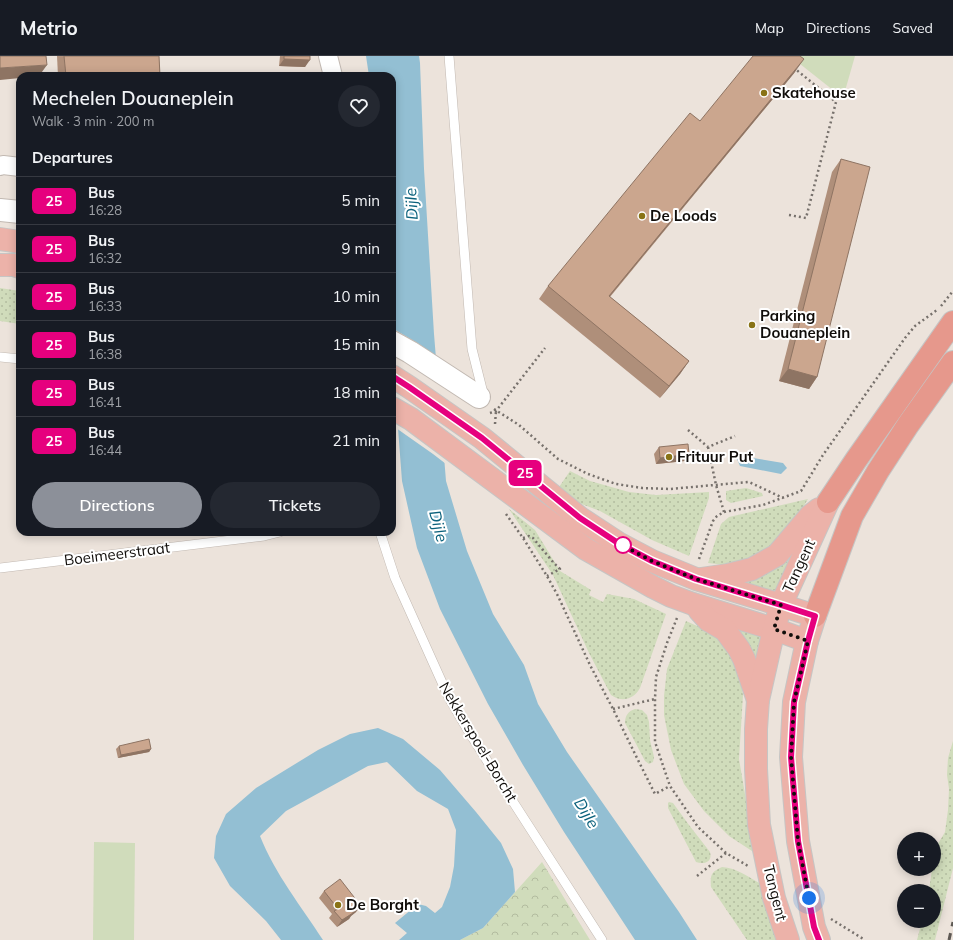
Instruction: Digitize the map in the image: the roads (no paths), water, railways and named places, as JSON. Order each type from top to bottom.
[{"type":"highway","name":"Tangent","points":[[828,502],[953,322]]},
{"type":"highway","name":"Tangent","points":[[815,616],[852,516],[878,471],[908,425],[953,362]]},
{"type":"main road","points":[[0,238],[16,241]]},
{"type":"main road","points":[[0,265],[16,266]]},
{"type":"main road","points":[[396,379],[488,431],[580,518],[618,543],[652,561],[728,575],[752,569],[777,555],[810,516],[828,502]]},
{"type":"main road","points":[[396,410],[411,419],[586,549],[653,587],[693,604],[808,641]]},
{"type":"main road","name":"Tangent","points":[[788,940],[774,898],[759,825],[756,756],[758,700],[781,605],[828,502]]},
{"type":"main road","points":[[697,569],[781,605],[815,616]]},
{"type":"main road","points":[[693,604],[708,620],[725,630],[739,649],[758,700]]},
{"type":"main road","name":"Tangent","points":[[815,616],[794,702],[791,757],[798,841],[814,927],[819,940]]},
{"type":"street","points":[[328,56],[332,72]]},
{"type":"street","points":[[0,166],[3,164],[16,166]]},
{"type":"street","points":[[0,210],[16,212]]},
{"type":"street","points":[[396,344],[487,403]]},
{"type":"lane","points":[[449,56],[472,349],[487,403]]},
{"type":"lane","points":[[0,357],[16,359]]},
{"type":"lane","name":"Boeimeerstraat","points":[[0,568],[248,536]]},
{"type":"lane","name":"Nekkerspoel-Borcht","points":[[381,536],[395,578],[449,698],[501,783],[602,940]]},
{"type":"water","name":"Dijle","points":[[366,56],[419,56],[434,334],[446,481],[467,551],[493,614],[524,665],[538,704],[567,752],[697,940],[635,940],[564,832],[523,765],[488,704],[440,609],[417,548],[402,481],[396,402],[396,72],[368,72]]},
{"type":"water","points":[[741,456],[783,463],[787,468],[781,474],[740,466],[737,459]]},
{"type":"water","points":[[378,728],[403,739],[440,770],[476,812],[501,843],[513,869],[515,892],[483,928],[460,940],[399,940],[407,933],[395,923],[418,904],[426,906],[435,913],[442,907],[450,887],[454,866],[456,830],[448,809],[417,791],[387,762],[368,766],[286,811],[260,836],[273,864],[323,940],[281,940],[266,921],[230,886],[214,858],[216,836],[226,814],[256,788],[318,750],[350,734]]},
{"type":"railway","points":[[949,940],[953,922]]},
{"type":"place","name":"Skatehouse","points":[[764,93]]},
{"type":"place","name":"De Loods","points":[[642,216]]},
{"type":"place","name":"Parking Douaneplein","points":[[752,325]]},
{"type":"place","name":"Frituur Put","points":[[669,457]]},
{"type":"place","name":"De Borght","points":[[338,905]]}]
